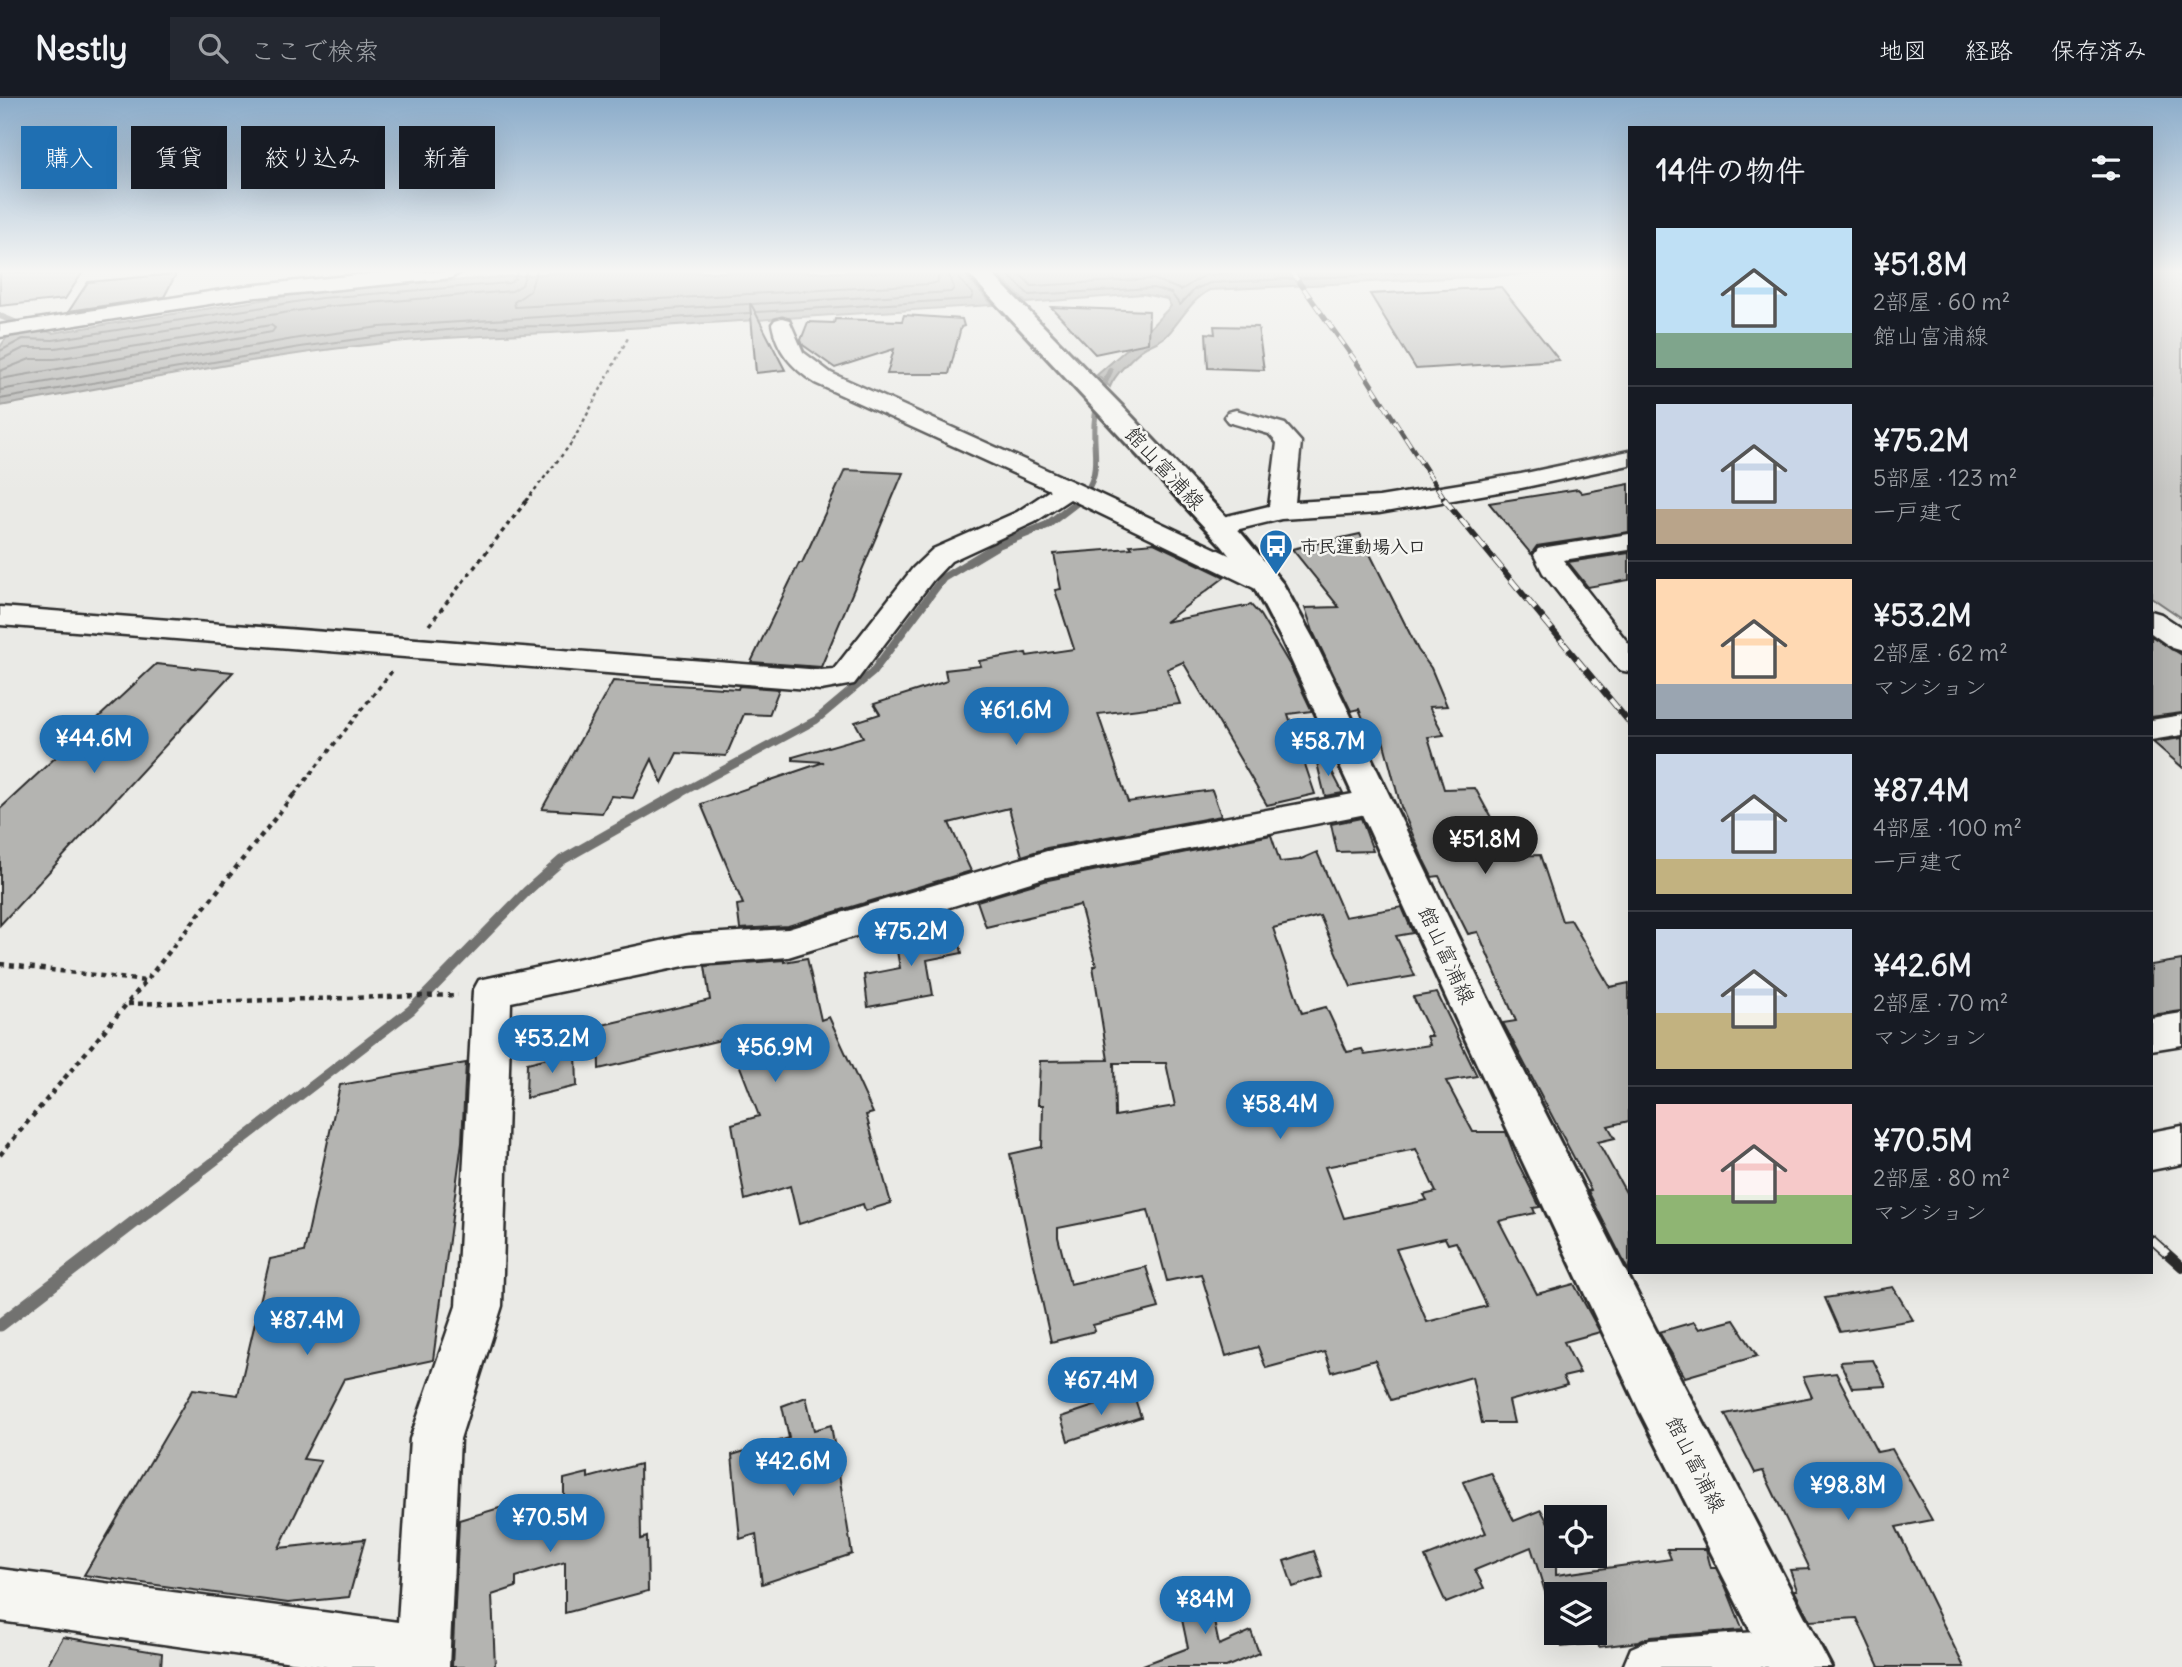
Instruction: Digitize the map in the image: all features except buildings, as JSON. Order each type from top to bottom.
[{"type":"main road","name":"館山富浦線","points":[[1049,345],[1219,526],[1268,584],[1298,640],[1659,1393],[1798,1662]]},
{"type":"street","points":[[788,345],[800,364],[823,378],[1074,491],[1268,584]]},
{"type":"street","points":[[1236,417],[1277,429],[1289,442],[1281,511]]},
{"type":"street","points":[[1219,526],[1281,511],[1379,505],[1521,481],[1628,458]]},
{"type":"street","points":[[0,615],[821,680],[843,677],[923,574],[942,555],[1026,517],[1074,491]]},
{"type":"street","points":[[1628,542],[1547,555],[1553,567],[1628,662]]},
{"type":"street","points":[[1596,620],[1628,615]]},
{"type":"street","points":[[2153,621],[2182,642]]},
{"type":"street","points":[[2153,730],[2182,725]]},
{"type":"street","points":[[0,1595],[422,1660],[435,1439],[480,1306],[492,991],[689,950],[788,943],[1047,864],[1374,802]]},
{"type":"street","points":[[2153,1034],[2182,1029]]},
{"type":"street","points":[[2153,1151],[2182,1145]]},
{"type":"street","points":[[1650,1667],[1798,1662]]},
{"type":"path","points":[[0,1155],[146,981],[573,441],[624,345]]},
{"type":"path","points":[[0,964],[146,981]]},
{"type":"path","points":[[127,1004],[446,996]]},
{"type":"shaded area","points":[[2153,345],[2182,345],[2182,618],[2153,598]]},
{"type":"water","points":[[367,345],[240,363],[0,406],[0,347]]},
{"type":"water","points":[[1131,345],[1150,345],[1131,360],[1115,377],[1110,387],[1097,375]]},
{"type":"waterway","points":[[1080,500],[1092,481],[1096,412],[1110,371]]},
{"type":"waterway","points":[[677,795],[816,720],[872,673],[943,578],[998,545],[1047,525],[1080,500]]},
{"type":"waterway","points":[[195,1176],[411,1010],[527,891],[562,860],[680,793]]},
{"type":"waterway","points":[[0,1325],[197,1174]]},
{"type":"railway","points":[[1344,345],[1446,501]]},
{"type":"railway","points":[[1444,499],[1628,721]]},
{"type":"railway","points":[[2153,1241],[2182,1267]]},
{"type":"place","name":"市民運動場入口","points":[[1276,576]]}]
